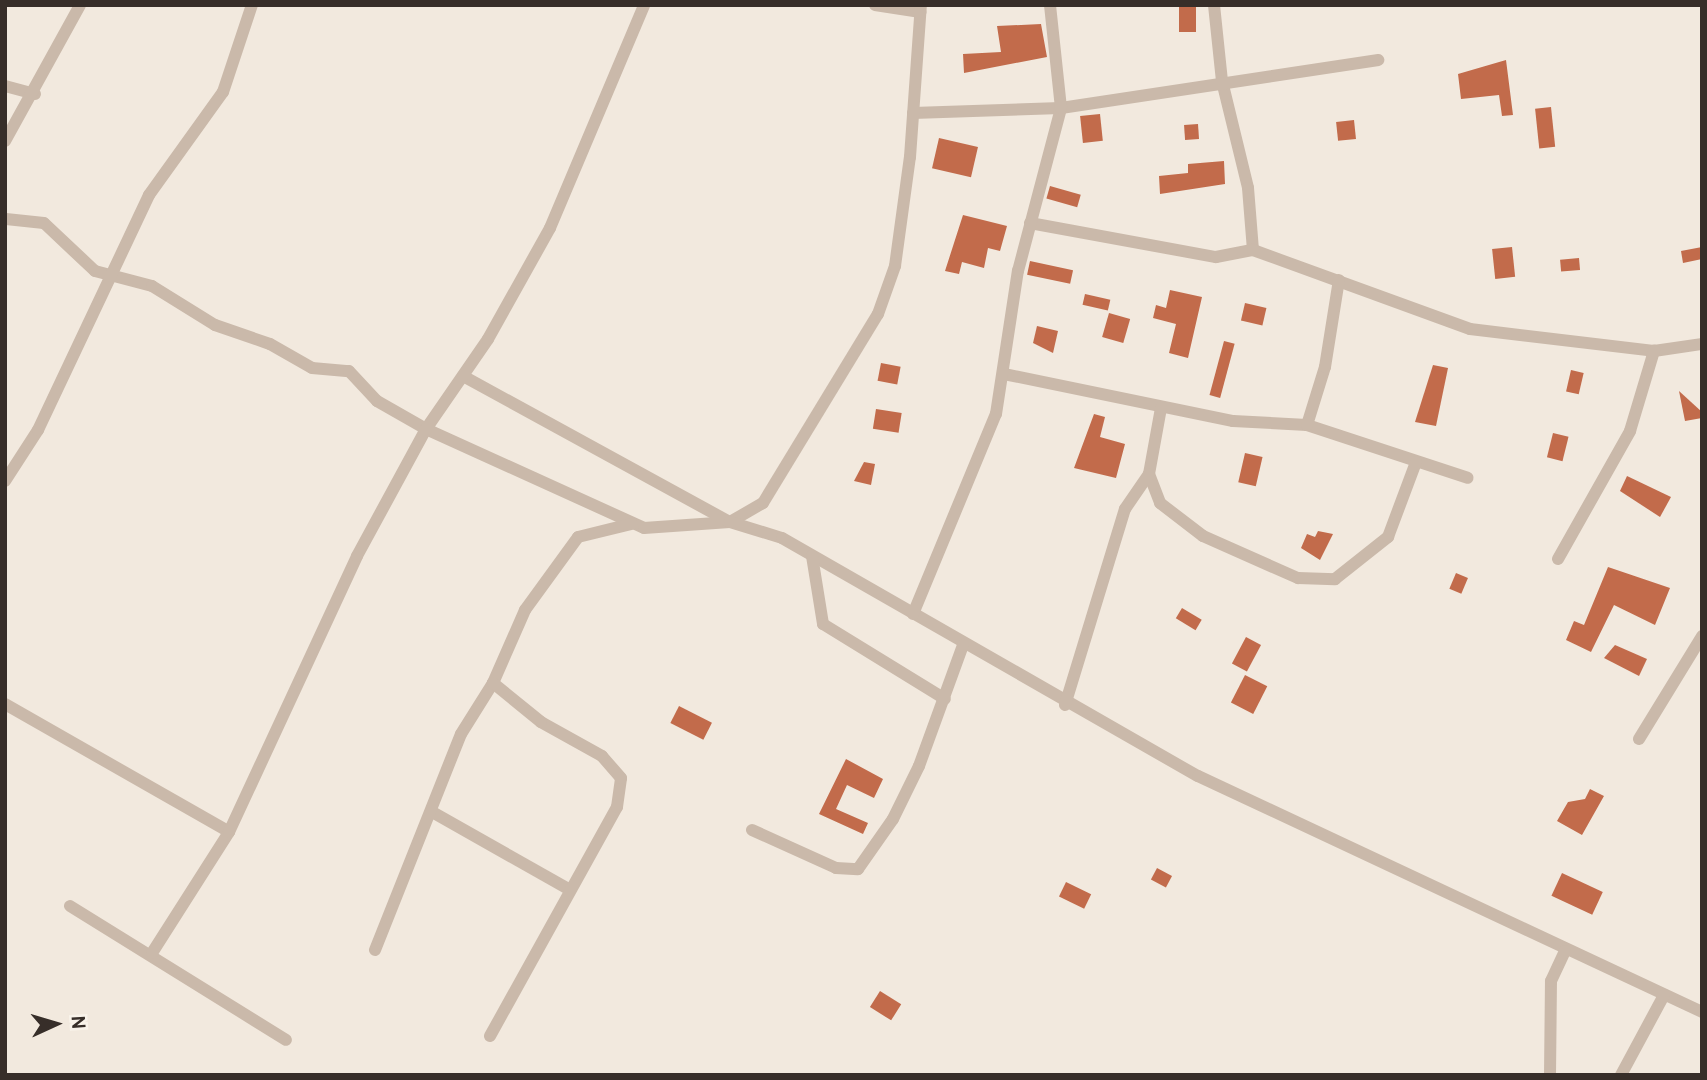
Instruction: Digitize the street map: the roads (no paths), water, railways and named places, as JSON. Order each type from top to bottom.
[{"type":"street","points":[[5,141],[35,94],[80,5]]},
{"type":"street","points":[[5,481],[38,430],[149,195],[223,92],[252,5]]},
{"type":"street","points":[[152,953],[229,832],[352,567],[426,429],[463,376],[550,228],[643,5]]},
{"type":"street","points":[[6,219],[44,223],[94,271],[152,286],[203,320],[270,344],[312,368],[349,371],[377,401],[426,429],[635,524],[671,528],[730,522],[763,503],[878,314],[895,266],[913,113],[920,9],[875,5]]},
{"type":"street","points":[[913,614],[984,452],[1004,374],[1030,223],[1061,108],[1050,5]]},
{"type":"street","points":[[1214,5],[1222,81],[1248,188],[1253,250]]},
{"type":"street","points":[[913,113],[1061,108],[1222,81],[1378,60]]},
{"type":"street","points":[[5,86],[35,94]]},
{"type":"street","points":[[1030,223],[1216,257],[1253,250],[1470,329],[1654,351],[1702,344]]},
{"type":"street","points":[[1307,425],[1325,367],[1339,280]]},
{"type":"street","points":[[1558,559],[1584,504],[1630,431],[1654,351]]},
{"type":"street","points":[[1004,374],[1161,408],[1251,424],[1307,425],[1468,478]]},
{"type":"street","points":[[463,376],[730,522],[766,530],[1065,705],[1198,776],[1565,951],[1702,1012]]},
{"type":"street","points":[[1065,705],[1125,509],[1149,474],[1161,408]]},
{"type":"street","points":[[1149,474],[1155,497],[1192,529],[1288,576],[1317,580],[1335,579],[1388,537],[1416,462]]},
{"type":"street","points":[[375,950],[434,813],[461,734],[493,683],[525,610],[578,537],[635,524]]},
{"type":"street","points":[[812,556],[823,624],[945,699]]},
{"type":"street","points":[[1639,739],[1702,636]]},
{"type":"street","points":[[752,830],[836,868],[858,869],[893,819],[945,699],[963,645]]},
{"type":"street","points":[[490,1035],[617,807],[621,778],[602,756],[531,715],[493,683]]},
{"type":"street","points":[[5,704],[229,832]]},
{"type":"street","points":[[434,813],[570,890]]},
{"type":"street","points":[[70,906],[152,953],[178,976],[286,1040]]},
{"type":"street","points":[[1550,1075],[1551,981],[1565,951]]},
{"type":"street","points":[[1621,1075],[1664,995]]}]
